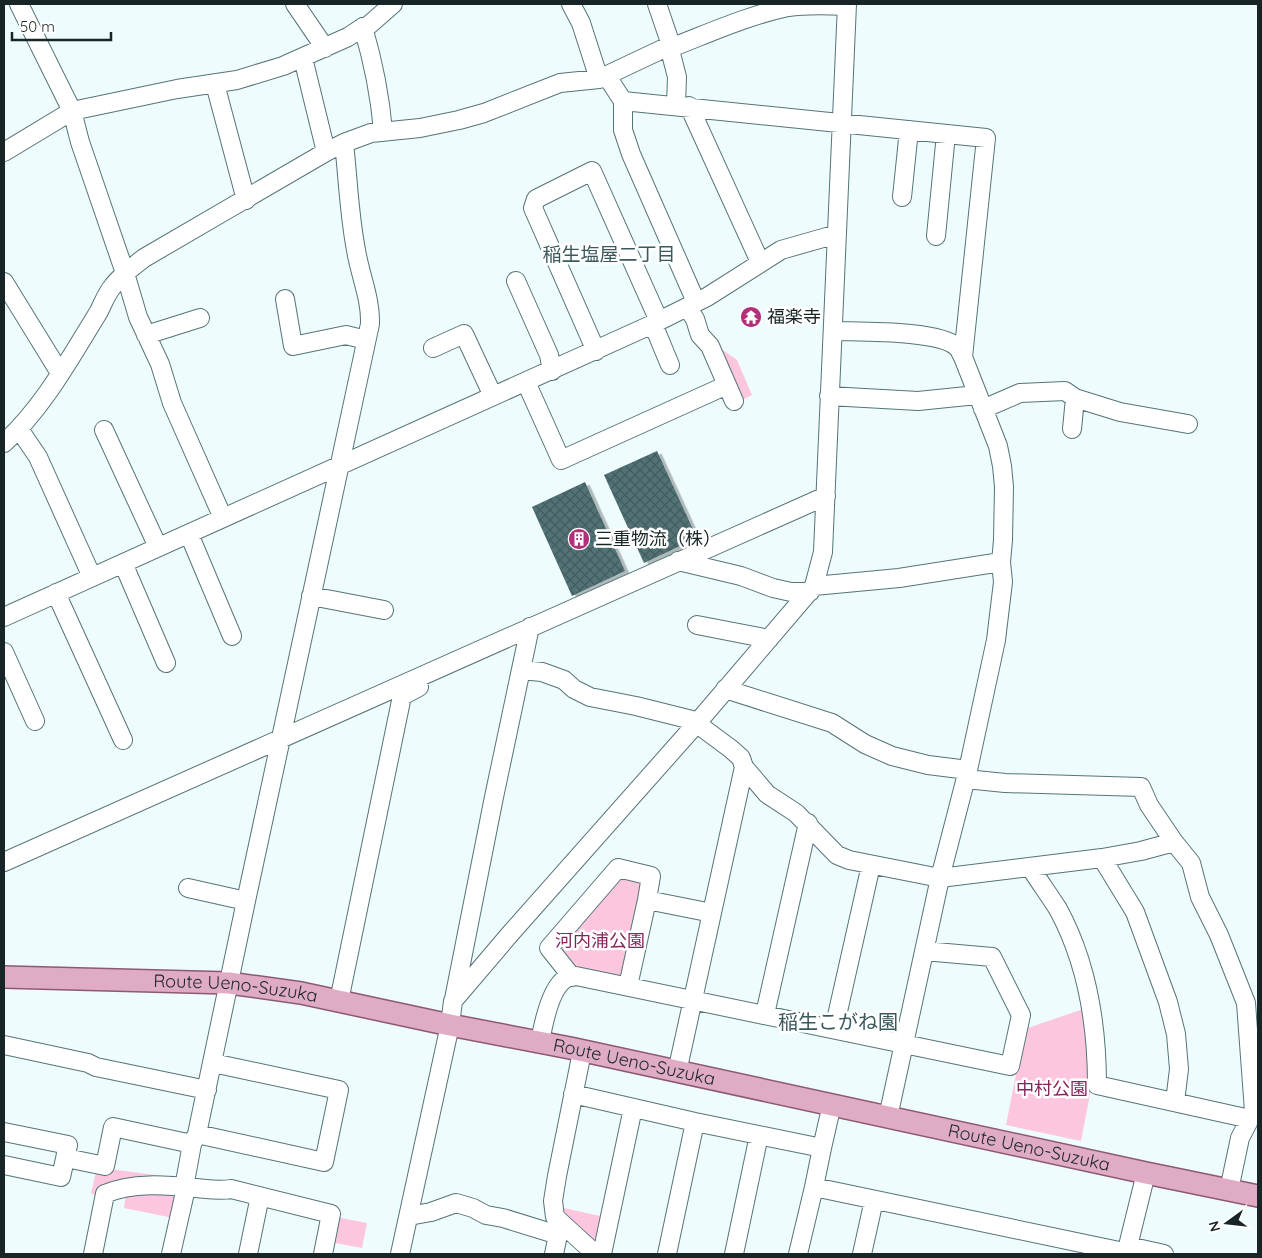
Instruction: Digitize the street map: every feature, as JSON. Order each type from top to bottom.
[{"type":"main road","name":"Route Ueno-Suzuka","points":[[4,977],[229,983],[293,992],[540,1042],[1258,1196]]},
{"type":"street","points":[[19,4],[72,111],[80,142],[125,273],[138,317],[160,364],[172,403],[223,518]]},
{"type":"street","points":[[295,4],[325,48]]},
{"type":"street","points":[[4,152],[72,111],[177,89],[237,80],[303,58],[369,25],[393,4]]},
{"type":"street","points":[[526,382],[561,460],[730,393],[710,346],[700,335],[692,305],[631,154],[623,130],[623,101],[603,77],[571,4]]},
{"type":"street","points":[[657,4],[670,45],[683,106],[760,262]]},
{"type":"street","points":[[4,443],[19,429],[60,373],[100,310],[113,285],[125,273],[144,258],[326,152],[371,133],[420,128],[460,120],[484,113],[560,84],[603,77],[670,45],[678,45],[758,16],[789,7],[819,4],[847,5],[823,552],[812,589],[697,723],[510,934],[454,1001]]},
{"type":"street","points":[[363,27],[374,66],[384,131]]},
{"type":"street","points":[[303,58],[326,152]]},
{"type":"street","points":[[215,84],[246,200]]},
{"type":"street","points":[[623,101],[986,138],[963,358]]},
{"type":"street","points":[[902,197],[909,130]]},
{"type":"street","points":[[936,236],[946,134]]},
{"type":"street","points":[[171,1254],[186,1188],[185,1182],[214,1062],[280,739],[370,324],[370,310],[359,270],[355,245],[344,143]]},
{"type":"street","points":[[596,351],[533,208],[536,199],[592,171],[656,323],[670,365]]},
{"type":"street","points":[[4,617],[656,323],[692,305],[760,262],[792,246],[837,234]]},
{"type":"street","points":[[516,281],[549,355],[552,371]]},
{"type":"street","points":[[4,282],[60,373]]},
{"type":"street","points":[[285,299],[293,346],[346,335],[366,340]]},
{"type":"street","points":[[146,335],[200,318]]},
{"type":"street","points":[[833,331],[924,335],[944,340],[958,347],[998,446],[1004,487],[1001,562],[1003,582],[996,640],[967,775],[940,878],[888,1117]]},
{"type":"street","points":[[432,348],[464,334],[493,396]]},
{"type":"street","points":[[829,396],[980,402],[1020,393],[1065,391],[1075,398],[1120,412],[1188,424]]},
{"type":"street","points":[[1072,429],[1075,398]]},
{"type":"street","points":[[19,429],[38,457],[92,577]]},
{"type":"street","points":[[104,430],[158,547]]},
{"type":"street","points":[[339,1001],[402,696],[529,632],[678,561],[826,496]]},
{"type":"street","points":[[189,534],[232,636]]},
{"type":"street","points":[[678,561],[741,576],[773,588],[791,592],[1001,562]]},
{"type":"street","points":[[124,562],[166,662]]},
{"type":"street","points":[[56,593],[124,740]]},
{"type":"street","points":[[311,596],[384,610]]},
{"type":"street","points":[[697,625],[769,639]]},
{"type":"street","points":[[404,1254],[409,1216],[450,1025],[494,797],[529,632]]},
{"type":"street","points":[[4,862],[280,739],[529,632]]},
{"type":"street","points":[[4,652],[35,721]]},
{"type":"street","points":[[521,670],[542,672],[564,680],[574,689],[590,697],[692,720],[741,758],[744,767],[767,794],[796,813],[837,855],[871,865],[940,878],[1102,858],[1141,851],[1174,842]]},
{"type":"street","points":[[725,689],[832,723],[865,744],[892,756],[967,775],[1005,783],[1141,787],[1149,805],[1191,864],[1200,898],[1219,935],[1246,1003],[1254,1112],[1240,1138],[1229,1190]]},
{"type":"street","points":[[677,1072],[744,767]]},
{"type":"street","points":[[765,1014],[808,824]]},
{"type":"street","points":[[1102,858],[1135,912],[1168,1002],[1176,1034],[1179,1069],[1175,1102]]},
{"type":"street","points":[[834,1029],[871,865]]},
{"type":"street","points":[[572,977],[549,948],[618,868],[651,876],[628,986]]},
{"type":"street","points":[[1030,868],[1058,909],[1084,974],[1094,1020],[1097,1050],[1097,1086],[1250,1119]]},
{"type":"street","points":[[188,888],[246,901]]},
{"type":"street","points":[[647,900],[712,913]]},
{"type":"street","points":[[540,1042],[548,1006],[561,983],[566,979],[576,976],[1010,1066],[1021,1015],[992,957],[924,951]]},
{"type":"street","points":[[4,1045],[88,1063],[96,1067],[207,1090]]},
{"type":"street","points":[[582,1052],[556,1176],[555,1217],[591,1250],[602,1254],[633,1108]]},
{"type":"street","points":[[66,1158],[105,1166],[113,1127],[195,1139],[324,1162],[339,1090],[214,1062]]},
{"type":"street","points":[[573,1094],[695,1122],[822,1148]]},
{"type":"street","points":[[798,1254],[832,1104]]},
{"type":"street","points":[[668,1254],[695,1122]]},
{"type":"street","points":[[4,1132],[68,1145],[61,1177],[4,1165]]},
{"type":"street","points":[[734,1254],[759,1135]]},
{"type":"street","points":[[814,1186],[1124,1252],[1128,1246],[1146,1173]]},
{"type":"street","points":[[93,1254],[105,1194],[118,1188],[171,1185],[186,1188],[231,1189],[331,1214],[323,1254]]},
{"type":"street","points":[[248,1254],[260,1196]]},
{"type":"street","points":[[862,1254],[874,1200]]},
{"type":"street","points":[[409,1216],[431,1212],[456,1203],[465,1205],[486,1216],[502,1218],[558,1235],[554,1254]]},
{"type":"street","points":[[1128,1246],[1164,1254]]},
{"type":"green space","points":[[723,350],[737,360],[752,395],[742,400],[720,352]]},
{"type":"green space","name":"河内浦公園","points":[[619,872],[647,878],[621,979],[567,968],[551,947]]},
{"type":"green space","name":"中村公園","points":[[1086,1008],[1092,1050],[1090,1094],[1081,1141],[1006,1125],[1025,1029]]},
{"type":"green space","points":[[110,1169],[170,1177],[116,1183],[98,1197],[91,1193],[96,1172],[108,1175]]},
{"type":"green space","points":[[168,1190],[177,1198],[173,1218],[124,1208],[126,1194]]},
{"type":"green space","points":[[559,1207],[605,1217],[600,1241],[591,1242],[564,1218]]},
{"type":"green space","points":[[336,1217],[367,1223],[362,1248],[330,1242]]},
{"type":"building","name":"三重物流（株）","points":[[657,451],[697,538],[644,563],[604,475]]},
{"type":"building","name":"三重物流（株）","points":[[585,482],[625,571],[572,596],[532,507]]},
{"type":"place","name":"福楽寺","points":[[751,317]]},
{"type":"place","name":"三重物流（株）","points":[[579,539]]},
{"type":"district","name":"稲生塩屋二丁目","points":[[609,254]]},
{"type":"district","name":"稲生こがね園","points":[[838,1022]]}]
